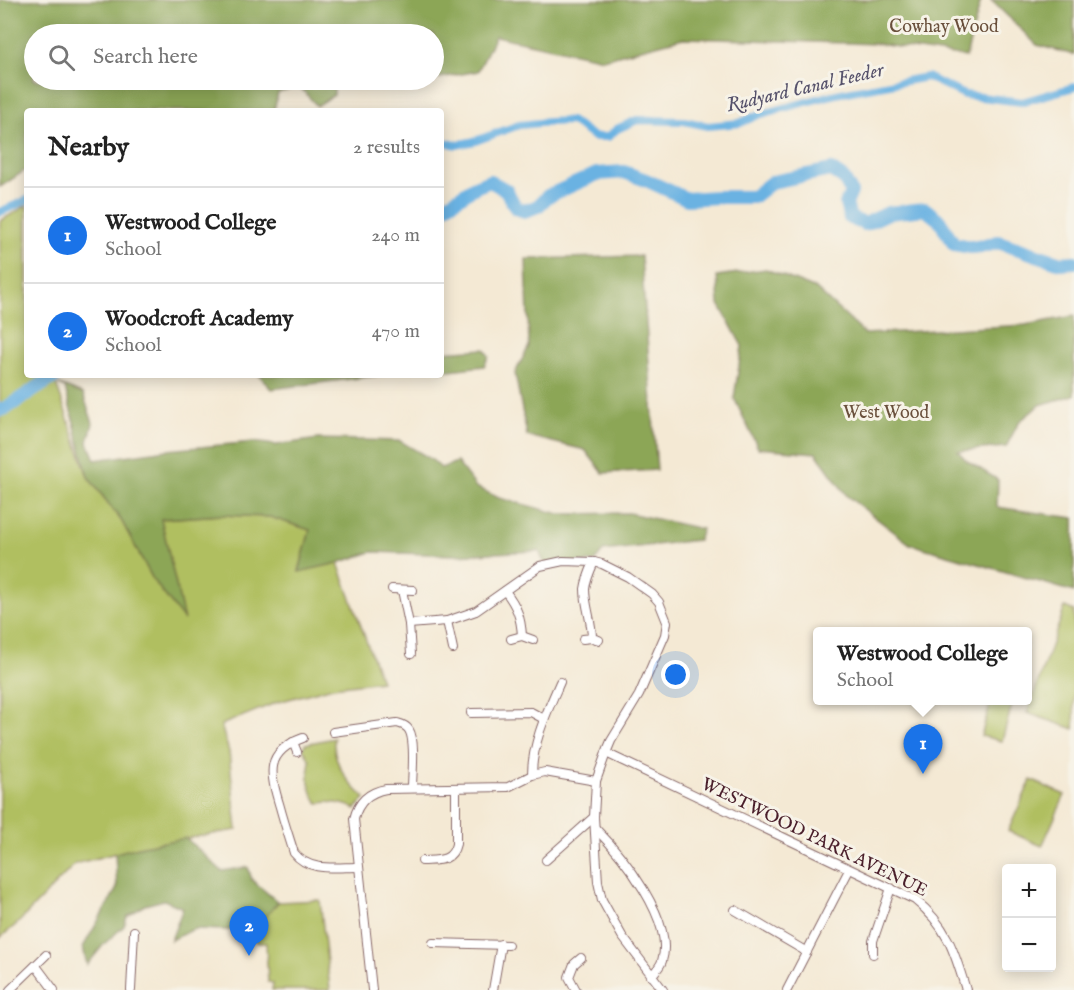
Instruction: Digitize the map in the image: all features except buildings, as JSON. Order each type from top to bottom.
[{"type":"street","points":[[409,624],[447,621],[476,611],[545,565],[563,561],[594,562],[628,577],[652,594],[659,602],[667,622],[665,635],[639,695],[606,753],[596,781],[594,817],[598,882],[602,900],[622,936],[663,990]]},
{"type":"street","points":[[591,639],[591,620],[585,589],[594,562]]},
{"type":"street","points":[[392,589],[413,590]]},
{"type":"street","points":[[402,590],[409,624],[411,654]]},
{"type":"street","points":[[505,591],[520,615],[522,636]]},
{"type":"street","points":[[447,621],[453,648]]},
{"type":"street","points":[[511,639],[522,636],[533,640]]},
{"type":"street","points":[[532,775],[544,719],[560,682]]},
{"type":"street","points":[[471,713],[531,712],[544,719]]},
{"type":"street","points":[[333,732],[396,723],[406,727],[410,731],[412,741],[412,788]]},
{"type":"street","points":[[303,738],[279,752],[274,762],[272,775],[294,853],[310,866],[358,867]]},
{"type":"street","points":[[294,742],[297,752]]},
{"type":"street","name":"WESTWOOD PARK AVENUE","points":[[606,753],[915,900],[946,932],[956,955],[966,990]]},
{"type":"street","points":[[372,990],[354,819],[363,799],[377,790],[508,788],[532,775],[552,772],[596,781]]},
{"type":"street","points":[[422,861],[446,859],[454,852],[456,789]]},
{"type":"street","points":[[546,860],[594,817]]},
{"type":"street","points":[[596,829],[623,858],[658,919],[664,952],[659,968],[651,976]]},
{"type":"street","points":[[787,990],[849,870]]},
{"type":"street","points":[[873,954],[873,941],[891,888]]},
{"type":"street","points":[[735,910],[807,952]]},
{"type":"street","points":[[131,990],[134,931]]},
{"type":"street","points":[[433,942],[504,944],[494,990]]},
{"type":"street","points":[[10,990],[46,956]]},
{"type":"street","points":[[576,990],[569,977],[574,964],[581,958]]},
{"type":"street","points":[[36,966],[54,990]]},
{"type":"green space","points":[[0,0],[981,0],[966,57],[878,44],[683,38],[603,59],[495,36],[478,71],[444,77],[444,24],[24,24],[24,90],[287,90],[278,93],[275,108],[24,108],[24,171],[0,187]]},
{"type":"green space","name":"Cowhay Wood","points":[[991,0],[1074,0],[1074,55],[1037,45]]},
{"type":"green space","points":[[303,90],[334,90],[334,95],[317,106]]},
{"type":"green space","points":[[24,207],[24,378],[54,378],[88,477],[121,520],[154,581],[183,618],[161,519],[221,515],[270,517],[310,530],[299,571],[338,563],[381,681],[333,687],[278,702],[221,725],[229,752],[237,830],[143,846],[75,864],[18,923],[0,938],[0,221]]},
{"type":"green space","points":[[641,256],[657,470],[603,473],[585,450],[527,436],[515,373],[529,346],[526,259]]},
{"type":"green space","name":"West Wood","points":[[766,269],[816,289],[865,334],[1025,325],[1074,316],[1074,395],[1040,405],[1019,422],[1006,447],[958,451],[966,460],[998,480],[997,507],[1074,518],[1074,592],[910,544],[847,496],[816,453],[758,448],[734,398],[742,346],[719,304],[717,276]]},
{"type":"green space","points":[[484,349],[489,356],[484,366],[444,371],[444,352]]},
{"type":"green space","points":[[262,378],[359,378],[271,389]]},
{"type":"green space","points":[[58,384],[83,394],[93,423],[88,442],[95,460],[253,442],[276,445],[318,439],[400,441],[431,459],[441,468],[457,462],[476,487],[499,498],[560,514],[629,513],[702,529],[698,540],[603,551],[594,562],[545,565],[539,551],[453,555],[372,552],[299,572],[310,530],[270,517],[221,515],[161,519],[184,620],[154,581],[121,520],[88,477],[65,388]]},
{"type":"green space","points":[[1065,607],[1074,611],[1074,729],[1027,713],[1030,705],[1032,705],[1032,699]]},
{"type":"green space","points":[[990,705],[1012,705],[1002,741],[981,736]]},
{"type":"green space","points":[[334,738],[338,764],[353,786],[365,798],[356,809],[337,803],[318,803],[310,788],[310,761],[303,748],[305,744]]},
{"type":"green space","points":[[1031,780],[1065,795],[1042,846],[1008,831]]},
{"type":"green space","points":[[186,838],[222,871],[248,867],[252,880],[278,902],[254,931],[194,929],[171,940],[183,908],[164,900],[145,905],[127,917],[124,926],[104,944],[87,965],[83,947],[117,888],[115,853]]},
{"type":"green space","points":[[320,900],[330,990],[272,990],[273,983],[268,982],[266,943],[259,943],[239,930],[254,931],[278,902]]},
{"type":"waterway","name":"Rudyard Canal Feeder","points":[[444,142],[456,145],[475,141],[519,125],[549,122],[571,121],[594,137],[608,137],[617,129],[637,120],[684,121],[708,126],[740,123],[758,115],[836,94],[927,77],[965,95],[1022,102],[1074,87]]},
{"type":"waterway","points":[[444,207],[475,187],[490,181],[506,190],[516,208],[525,211],[538,206],[548,196],[597,174],[624,172],[687,199],[753,197],[772,182],[831,170],[844,179],[851,192],[846,204],[850,218],[865,224],[888,213],[925,209],[939,220],[954,244],[971,247],[998,242],[1061,263],[1074,262]]},
{"type":"waterway","name":"Rudyard Canal Feeder","points":[[0,212],[24,201]]},
{"type":"waterway","points":[[0,410],[52,378]]},
{"type":"place","name":"Westwood College","points":[[923,774]]},
{"type":"place","name":"Woodcroft Academy","points":[[249,956]]}]
